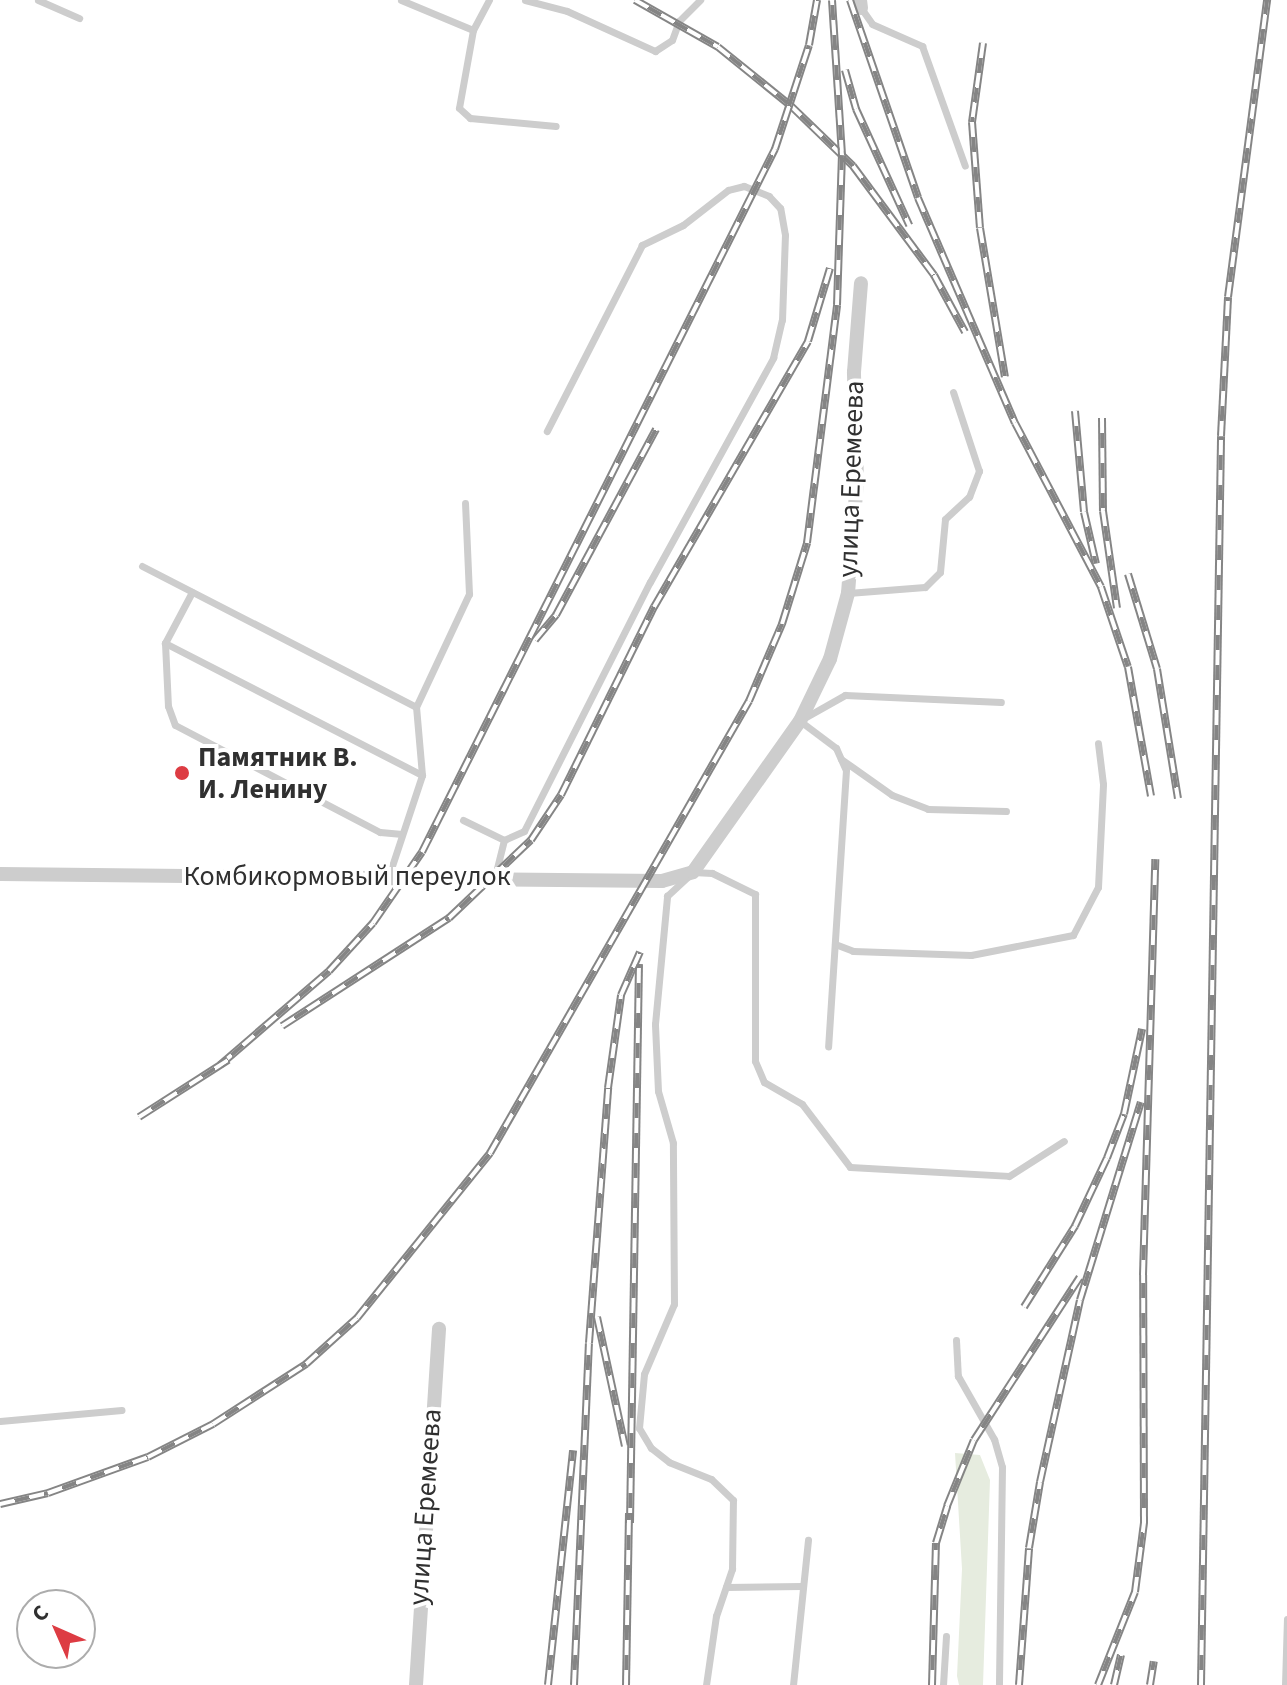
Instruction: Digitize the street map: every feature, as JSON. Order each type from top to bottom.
[{"type":"street","name":"улица Еремеева","points":[[693,872],[800,721],[830,659],[848,593],[857,482],[854,372],[861,283]]},
{"type":"street","name":"Комбикормовый переулок","points":[[0,874],[495,876],[662,881],[693,872]]},
{"type":"street","name":"улица Еремеева","points":[[416,1685],[439,1329]]},
{"type":"lane","points":[[38,0],[79,18]]},
{"type":"lane","points":[[401,0],[473,30]]},
{"type":"lane","points":[[489,0],[473,30],[459,108],[470,118],[556,126]]},
{"type":"lane","points":[[525,0],[567,11],[655,51],[672,40],[679,21],[700,0]]},
{"type":"lane","points":[[861,4],[872,24],[922,46],[965,166]]},
{"type":"lane","points":[[504,840],[524,831],[536,814],[650,582],[773,358],[782,320],[785,235],[780,208],[769,196],[744,186],[728,190],[683,225],[642,245],[547,431]]},
{"type":"lane","points":[[848,593],[925,587],[940,572],[945,519],[969,497],[979,471],[953,392]]},
{"type":"lane","points":[[389,875],[422,775],[416,707],[469,594],[465,503]]},
{"type":"lane","points":[[142,566],[416,707]]},
{"type":"lane","points":[[192,592],[165,643],[168,706],[175,725],[380,832],[402,834]]},
{"type":"lane","points":[[165,643],[422,775]]},
{"type":"lane","points":[[800,721],[845,695],[1001,702]]},
{"type":"lane","points":[[800,721],[818,730],[846,770],[828,1046]]},
{"type":"lane","points":[[835,944],[853,951],[971,955],[1073,935],[1098,887],[1103,784],[1098,743]]},
{"type":"lane","points":[[841,759],[892,795],[928,809],[1006,811]]},
{"type":"lane","points":[[463,820],[504,840]]},
{"type":"lane","points":[[495,876],[504,840]]},
{"type":"lane","points":[[706,1685],[732,1569],[733,1500],[711,1479],[669,1462],[651,1448],[639,1428],[644,1374],[674,1304],[673,1143],[658,1091],[655,1024],[667,896],[693,872],[712,873],[755,894],[755,1061],[764,1082],[802,1104],[850,1167],[1009,1176],[1064,1141]]},
{"type":"lane","points":[[956,1340],[958,1376],[994,1439],[1002,1467],[999,1685]]},
{"type":"lane","points":[[0,1421],[122,1410]]},
{"type":"lane","points":[[793,1685],[808,1540]]},
{"type":"lane","points":[[726,1587],[802,1586]]},
{"type":"lane","points":[[1285,1685],[1287,1619]]},
{"type":"lane","points":[[943,1685],[946,1636]]},
{"type":"shaded area","points":[[955,1453],[980,1455],[990,1480],[983,1685],[959,1685],[957,1676],[962,1569]]},
{"type":"railway","points":[[635,0],[718,47],[790,105],[853,166],[934,275],[965,332]]},
{"type":"railway","points":[[220,1065],[329,971],[373,923],[422,852],[775,149],[809,45],[817,0]]},
{"type":"railway","points":[[0,1504],[48,1493],[148,1457],[213,1424],[306,1364],[357,1318],[490,1153],[749,701],[782,624],[807,543],[837,305],[842,155],[832,0]]},
{"type":"railway","points":[[850,0],[918,198],[1015,423],[1101,587],[1128,667],[1151,796]]},
{"type":"railway","points":[[1201,1685],[1221,436],[1228,297],[1267,0]]},
{"type":"railway","points":[[983,43],[972,122],[980,228],[1005,377]]},
{"type":"railway","points":[[845,70],[856,109],[909,225]]},
{"type":"railway","points":[[282,1026],[449,918],[531,840],[561,795],[654,607],[808,341],[830,268]]},
{"type":"railway","points":[[1075,411],[1084,512],[1096,564]]},
{"type":"railway","points":[[1102,418],[1103,511],[1117,608]]},
{"type":"railway","points":[[535,640],[556,615],[656,429]]},
{"type":"railway","points":[[1128,574],[1157,669],[1178,798]]},
{"type":"railway","points":[[1098,1685],[1135,1592],[1144,1523],[1143,1275],[1155,859]]},
{"type":"railway","points":[[574,1685],[589,1343],[608,1088],[621,995],[640,952]]},
{"type":"railway","points":[[630,1523],[639,964]]},
{"type":"railway","points":[[1024,1307],[1075,1226],[1107,1158],[1124,1114],[1142,1029]]},
{"type":"railway","points":[[139,1117],[228,1060]]},
{"type":"railway","points":[[1019,1685],[1029,1548],[1040,1482],[1080,1300],[1141,1102]]},
{"type":"railway","points":[[932,1685],[936,1543],[947,1506],[974,1440],[1080,1277]]},
{"type":"railway","points":[[597,1317],[625,1446]]},
{"type":"railway","points":[[548,1685],[573,1450]]},
{"type":"railway","points":[[626,1685],[629,1513]]},
{"type":"railway","points":[[1114,1685],[1121,1655]]},
{"type":"railway","points":[[1150,1685],[1154,1661]]},
{"type":"place","name":"Памятник В. И. Ленину","points":[[182,773]]}]
